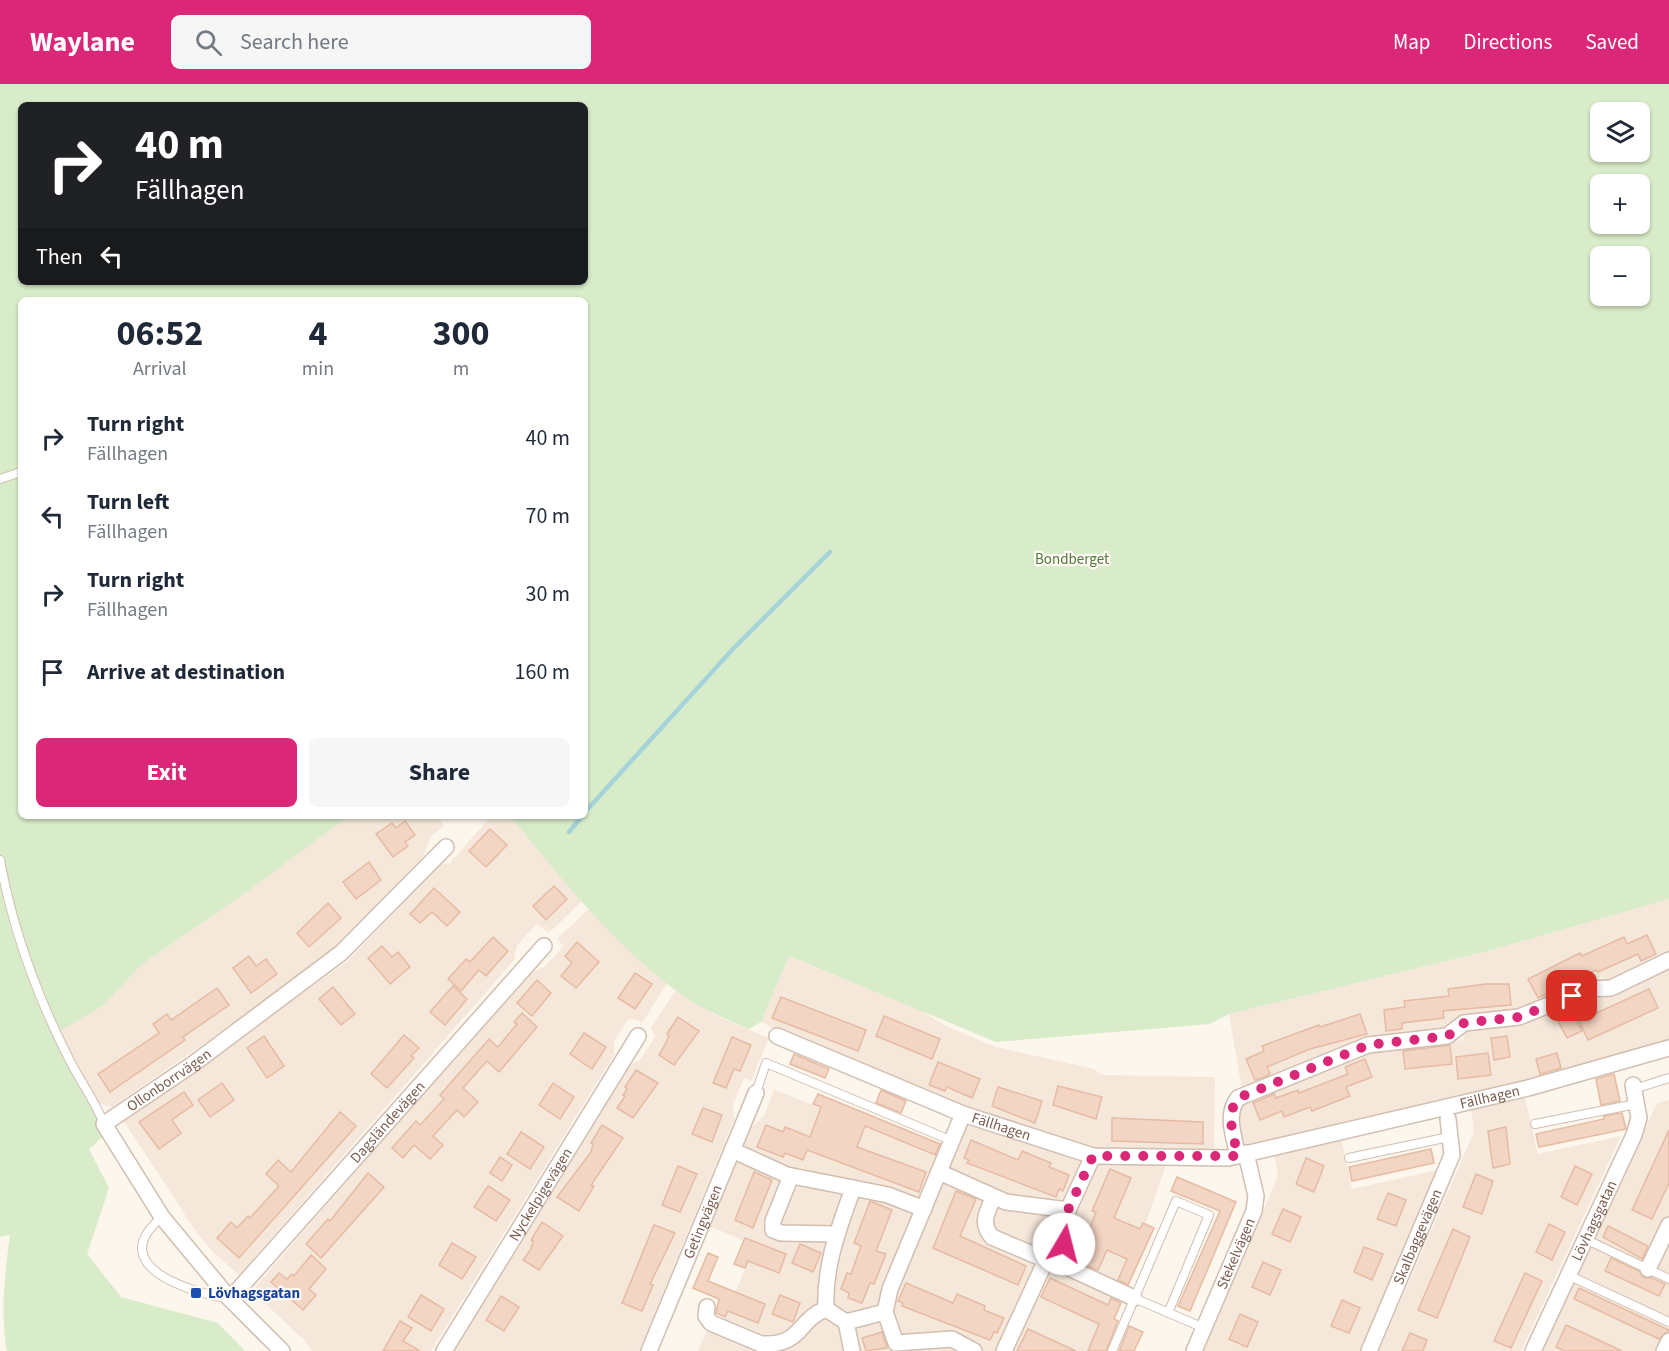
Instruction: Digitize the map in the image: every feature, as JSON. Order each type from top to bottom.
[{"type":"street","name":"Ollonborrvägen","points":[[104,1124],[193,1064],[341,953],[446,847]]},
{"type":"street","name":"Dagsländevägen","points":[[230,1299],[544,946]]},
{"type":"street","points":[[1242,1154],[1231,1121],[1231,1110],[1238,1098],[1368,1045],[1448,1036],[1464,1023],[1519,1017],[1588,989],[1611,988],[1669,960]]},
{"type":"street","name":"Nyckelpigevägen","points":[[444,1351],[638,1036]]},
{"type":"street","name":"Fällhagen","points":[[777,1036],[963,1114],[1093,1156],[1242,1154],[1528,1088],[1669,1048]]},
{"type":"street","name":"Getingvägen","points":[[649,1351],[756,1093]]},
{"type":"street","name":"Lövhagsgatan","points":[[1533,1351],[1634,1135],[1639,1118],[1635,1093]]},
{"type":"street","points":[[963,1114],[890,1289],[885,1312],[897,1347],[952,1339],[974,1351]]},
{"type":"street","name":"Skalbaggevägen","points":[[1369,1351],[1452,1155],[1448,1119]]},
{"type":"street","points":[[104,1124],[162,1217],[230,1299],[282,1351]]},
{"type":"street","points":[[732,1150],[791,1176],[888,1195],[924,1209]]},
{"type":"street","name":"Stekelvägen","points":[[1194,1351],[1254,1210],[1256,1196],[1242,1154]]},
{"type":"street","points":[[1093,1156],[1068,1210],[1067,1232],[1061,1257],[1067,1267],[1134,1298]]},
{"type":"street","points":[[939,1172],[993,1197],[1068,1210]]},
{"type":"street","points":[[791,1176],[773,1221],[773,1230],[781,1233],[835,1234]]},
{"type":"street","points":[[826,1309],[825,1295],[835,1234],[853,1188]]},
{"type":"street","points":[[993,1197],[985,1216],[987,1230],[992,1237],[1046,1260],[1061,1257]]},
{"type":"street","points":[[1648,1269],[1669,1225]]},
{"type":"street","points":[[1004,1351],[1046,1260]]},
{"type":"street","points":[[707,1307],[706,1316],[711,1323],[759,1347],[792,1339],[817,1312],[826,1309]]},
{"type":"street","points":[[826,1309],[846,1322],[852,1351]]},
{"type":"street","points":[[846,1322],[885,1312]]},
{"type":"street","points":[[1664,1351],[1669,1341]]},
{"type":"lane","points":[[0,479],[18,473]]},
{"type":"lane","points":[[0,860],[6,894],[35,989],[70,1062],[104,1124]]},
{"type":"lane","points":[[756,1093],[766,1063],[943,1137]]},
{"type":"lane","points":[[1535,1124],[1635,1093],[1669,1078]]},
{"type":"lane","points":[[1349,1158],[1449,1137]]},
{"type":"lane","points":[[1112,1351],[1176,1201],[1209,1215],[1168,1313]]},
{"type":"lane","points":[[162,1217],[151,1227],[142,1243],[143,1257],[153,1270],[196,1293],[230,1299]]},
{"type":"lane","points":[[1585,1239],[1669,1279]]},
{"type":"lane","points":[[1568,1275],[1669,1322]]},
{"type":"lane","points":[[1134,1298],[1204,1328]]},
{"type":"shaded area","points":[[345,819],[438,819],[444,826],[432,836],[422,858],[358,927],[303,975],[112,1107],[97,1103],[57,1033],[104,1005],[141,965],[251,889]]},
{"type":"shaded area","points":[[488,819],[513,819],[582,901],[549,933],[536,924],[517,946],[514,960],[239,1275],[199,1236],[123,1120],[348,961],[438,865],[450,863]]},
{"type":"shaded area","points":[[1669,899],[1669,955],[1607,984],[1602,976],[1521,1013],[1447,1023],[1447,1031],[1374,1039],[1242,1090],[1229,1014],[1488,951]]},
{"type":"shaded area","points":[[589,909],[667,983],[642,1023],[633,1019],[628,1020],[614,1041],[614,1055],[431,1351],[312,1351],[305,1341],[252,1291],[527,973],[544,967],[564,946],[557,939]]},
{"type":"shaded area","points":[[788,956],[920,1010],[946,1026],[996,1047],[1094,1069],[1102,1075],[1215,1077],[1214,1152],[1094,1152],[959,1108],[785,1034],[761,1022]]},
{"type":"shaded area","points":[[1669,964],[1669,1043],[1523,1086],[1243,1147],[1238,1134],[1240,1103],[1375,1049],[1464,1040],[1462,1027],[1571,1000],[1576,1009],[1659,972]]},
{"type":"shaded area","points":[[675,991],[717,1016],[769,1038],[751,1081],[744,1078],[733,1104],[734,1120],[639,1351],[454,1351],[630,1065],[641,1059],[655,1037],[651,1028]]},
{"type":"shaded area","points":[[774,1089],[948,1162],[966,1119],[1090,1159],[1167,1162],[1146,1223],[1143,1222],[1130,1250],[1088,1351],[698,1351],[709,1326],[720,1329],[755,1245],[709,1226],[751,1128],[764,1116]]},
{"type":"shaded area","points":[[1525,1097],[1538,1154],[1621,1136],[1521,1351],[1379,1351],[1474,1132],[1471,1108]]},
{"type":"shaded area","points":[[1669,1100],[1669,1351],[1541,1351],[1657,1103]]},
{"type":"shaded area","points":[[1341,1137],[1352,1189],[1437,1170],[1360,1351],[1203,1351],[1278,1176],[1274,1154]]},
{"type":"green space","name":"Bondberget","points":[[0,84],[1669,84],[1669,899],[1488,951],[1229,1014],[1210,1024],[996,1042],[789,956],[761,1022],[749,1029],[701,1007],[652,972],[608,930],[568,885],[513,819],[588,819],[588,297],[18,297],[18,819],[345,819],[251,889],[141,965],[104,1005],[57,1033],[113,1128],[89,1149],[109,1188],[87,1254],[121,1297],[218,1323],[245,1351],[7,1351],[4,1308],[10,1235],[0,1237]]},
{"type":"building","points":[[405,821],[415,835],[405,842],[408,846],[393,857],[376,834],[392,823],[396,828]]},
{"type":"building","points":[[490,829],[507,845],[486,867],[469,851]]},
{"type":"building","points":[[369,862],[381,880],[356,899],[343,882]]},
{"type":"building","points":[[554,886],[567,899],[546,920],[533,906]]},
{"type":"building","points":[[434,888],[460,912],[447,926],[432,912],[420,923],[410,914]]},
{"type":"building","points":[[328,903],[341,918],[309,947],[297,933]]},
{"type":"building","points":[[1647,935],[1656,954],[1641,961],[1638,954],[1598,972],[1596,970],[1538,998],[1528,979],[1580,953],[1582,956],[1624,937],[1627,944]]},
{"type":"building","points":[[493,937],[508,951],[486,976],[479,970],[461,991],[448,979],[466,959],[470,962]]},
{"type":"building","points":[[577,942],[599,962],[576,988],[561,976],[572,963],[565,956]]},
{"type":"building","points":[[382,946],[392,957],[398,952],[410,967],[390,984],[368,958]]},
{"type":"building","points":[[249,956],[256,966],[266,959],[277,974],[251,993],[233,968]]},
{"type":"building","points":[[635,973],[652,984],[635,1009],[618,998]]},
{"type":"building","points":[[537,980],[551,993],[532,1016],[517,1003]]},
{"type":"building","points":[[1486,984],[1509,984],[1511,1005],[1443,1011],[1444,1018],[1402,1023],[1402,1029],[1386,1031],[1384,1010],[1405,1007],[1404,1001],[1449,996],[1448,989]]},
{"type":"building","points":[[453,986],[467,999],[445,1025],[430,1012]]},
{"type":"building","points":[[333,987],[355,1014],[341,1025],[319,999]]},
{"type":"building","points":[[217,988],[229,1005],[183,1037],[185,1040],[110,1092],[98,1074],[159,1033],[153,1024],[167,1014],[171,1020]]},
{"type":"building","points":[[1649,989],[1658,1008],[1588,1040],[1579,1021]]},
{"type":"building","points":[[781,997],[866,1030],[858,1051],[772,1018]]},
{"type":"building","points":[[1572,1012],[1582,1031],[1567,1038],[1557,1019]]},
{"type":"building","points":[[522,1013],[537,1027],[499,1072],[487,1061],[463,1088],[478,1102],[464,1117],[457,1110],[433,1136],[443,1145],[430,1159],[414,1145],[403,1158],[392,1148],[416,1121],[420,1125],[444,1099],[440,1095],[489,1039],[498,1047],[517,1024],[514,1022]]},
{"type":"building","points":[[1360,1014],[1367,1034],[1310,1049],[1267,1067],[1270,1073],[1255,1080],[1246,1059],[1264,1051],[1262,1046],[1319,1025],[1320,1027]]},
{"type":"building","points":[[884,1016],[940,1039],[932,1059],[876,1036]]},
{"type":"building","points":[[678,1017],[699,1031],[674,1065],[659,1055],[669,1036],[667,1034]]},
{"type":"building","points":[[584,1033],[606,1047],[592,1069],[570,1054]]},
{"type":"building","points":[[404,1035],[419,1048],[411,1056],[414,1058],[387,1088],[371,1074]]},
{"type":"building","points":[[264,1036],[284,1066],[267,1078],[247,1048]]},
{"type":"building","points":[[1507,1036],[1510,1057],[1494,1060],[1491,1038]]},
{"type":"building","points":[[732,1037],[751,1045],[740,1071],[734,1069],[726,1088],[713,1083]]},
{"type":"building","points":[[1450,1045],[1452,1064],[1405,1069],[1403,1051]]},
{"type":"building","points":[[1488,1053],[1491,1075],[1458,1079],[1456,1057]]},
{"type":"building","points":[[1557,1053],[1561,1068],[1540,1074],[1536,1059]]},
{"type":"building","points":[[794,1054],[829,1069],[825,1078],[790,1064]]},
{"type":"building","points":[[1365,1059],[1372,1077],[1346,1087],[1350,1096],[1312,1111],[1310,1107],[1284,1117],[1282,1111],[1260,1120],[1253,1103],[1274,1094],[1276,1098],[1298,1090],[1299,1093],[1348,1074],[1345,1067]]},
{"type":"building","points":[[938,1062],[980,1079],[972,1098],[947,1087],[945,1091],[929,1085]]},
{"type":"building","points":[[636,1070],[658,1083],[633,1118],[617,1108],[625,1096],[623,1095],[627,1089],[625,1087]]},
{"type":"building","points":[[1614,1074],[1620,1101],[1601,1105],[1596,1079]]},
{"type":"building","points":[[222,1083],[234,1100],[210,1117],[198,1100]]},
{"type":"building","points":[[553,1083],[574,1097],[560,1119],[539,1105]]},
{"type":"building","points":[[1058,1086],[1102,1097],[1096,1119],[1053,1105]]},
{"type":"building","points":[[998,1087],[1042,1101],[1035,1123],[992,1106]]},
{"type":"building","points":[[881,1090],[906,1101],[901,1113],[876,1103]]},
{"type":"building","points":[[184,1092],[193,1105],[172,1120],[181,1133],[159,1149],[139,1122]]},
{"type":"building","points":[[818,1094],[940,1144],[935,1155],[865,1126],[857,1147],[926,1172],[919,1192],[807,1150],[803,1160],[785,1153],[783,1157],[757,1147],[766,1125],[783,1132],[785,1127],[810,1137],[821,1107],[813,1104]]},
{"type":"building","points":[[703,1108],[722,1115],[712,1142],[692,1134]]},
{"type":"building","points":[[340,1112],[356,1126],[239,1258],[217,1238],[231,1222],[237,1228],[248,1216],[250,1218],[279,1186],[266,1174],[278,1160],[291,1172]]},
{"type":"building","points":[[1622,1113],[1626,1129],[1539,1147],[1536,1134]]},
{"type":"building","points":[[1112,1118],[1203,1122],[1203,1144],[1112,1141]]},
{"type":"building","points":[[602,1125],[623,1138],[591,1185],[594,1186],[579,1211],[557,1197],[591,1152],[593,1144],[591,1143]]},
{"type":"building","points":[[1506,1127],[1510,1164],[1493,1168],[1488,1131]]},
{"type":"building","points":[[1669,1130],[1669,1183],[1652,1219],[1632,1210]]},
{"type":"building","points":[[521,1132],[544,1147],[530,1169],[507,1154]]},
{"type":"building","points":[[971,1140],[1018,1160],[1022,1151],[1051,1163],[1049,1167],[1069,1175],[1063,1191],[1059,1189],[1056,1197],[967,1163],[969,1160],[964,1158]]},
{"type":"building","points":[[1431,1149],[1434,1163],[1352,1181],[1349,1167]]},
{"type":"building","points":[[500,1157],[512,1165],[502,1181],[490,1173]]},
{"type":"building","points":[[1306,1158],[1324,1166],[1314,1192],[1296,1184]]},
{"type":"building","points":[[678,1166],[697,1174],[680,1212],[662,1205]]},
{"type":"building","points":[[1575,1166],[1592,1174],[1577,1205],[1561,1197]]},
{"type":"building","points":[[1110,1169],[1131,1178],[1114,1218],[1140,1229],[1143,1223],[1154,1228],[1128,1285],[1118,1280],[1127,1259],[1107,1250],[1098,1270],[1083,1264],[1084,1260],[1076,1257],[1088,1233],[1096,1212],[1092,1211]]},
{"type":"building","points":[[754,1172],[772,1180],[753,1228],[735,1220]]},
{"type":"building","points":[[368,1173],[384,1187],[321,1258],[306,1244],[328,1219],[330,1221]]},
{"type":"building","points":[[1476,1174],[1493,1181],[1482,1214],[1463,1207]]},
{"type":"building","points":[[1177,1177],[1236,1202],[1190,1311],[1178,1306],[1220,1211],[1171,1191]]},
{"type":"building","points":[[488,1186],[510,1200],[496,1221],[474,1207]]},
{"type":"building","points":[[956,1191],[976,1199],[960,1236],[1026,1266],[1018,1285],[933,1248]]},
{"type":"building","points":[[1388,1193],[1406,1200],[1396,1226],[1377,1219]]},
{"type":"building","points":[[870,1201],[892,1210],[876,1251],[886,1254],[874,1284],[870,1283],[862,1303],[848,1298],[849,1293],[841,1289],[847,1273],[851,1274],[861,1246],[854,1243]]},
{"type":"building","points":[[1283,1209],[1301,1217],[1290,1242],[1272,1234]]},
{"type":"building","points":[[542,1222],[563,1236],[539,1270],[523,1260],[531,1249],[533,1241],[531,1240]]},
{"type":"building","points":[[1549,1224],[1565,1232],[1552,1260],[1536,1252]]},
{"type":"building","points":[[654,1225],[675,1233],[650,1284],[653,1285],[642,1311],[622,1303]]},
{"type":"building","points":[[1608,1226],[1648,1246],[1642,1259],[1603,1237]]},
{"type":"building","points":[[1453,1229],[1470,1237],[1437,1318],[1418,1310]]},
{"type":"building","points":[[745,1238],[786,1254],[779,1273],[748,1261],[745,1268],[734,1264]]},
{"type":"building","points":[[452,1243],[476,1257],[462,1279],[439,1265]]},
{"type":"building","points":[[800,1244],[821,1253],[813,1272],[792,1263]]},
{"type":"building","points":[[1364,1247],[1383,1254],[1372,1280],[1354,1272]]},
{"type":"building","points":[[708,1253],[718,1257],[708,1281],[765,1304],[758,1323],[728,1311],[725,1317],[716,1313],[719,1299],[693,1288]]},
{"type":"building","points":[[311,1255],[326,1269],[309,1289],[316,1295],[303,1310],[271,1282],[279,1273],[287,1279],[292,1274],[294,1276]]},
{"type":"building","points":[[1611,1258],[1639,1271],[1644,1278],[1652,1278],[1665,1284],[1659,1296],[1605,1271]]},
{"type":"building","points":[[1263,1262],[1281,1270],[1270,1295],[1252,1287]]},
{"type":"building","points":[[1525,1273],[1542,1281],[1511,1348],[1494,1341]]},
{"type":"building","points":[[1050,1278],[1108,1305],[1111,1298],[1121,1303],[1114,1319],[1118,1321],[1106,1351],[1088,1351],[1099,1324],[1041,1297]]},
{"type":"building","points":[[906,1283],[953,1303],[957,1294],[985,1306],[984,1310],[1004,1318],[997,1333],[994,1332],[990,1340],[902,1306],[903,1303],[898,1301]]},
{"type":"building","points":[[1579,1288],[1669,1330],[1659,1339],[1574,1299]]},
{"type":"building","points":[[421,1295],[444,1309],[431,1331],[408,1317]]},
{"type":"building","points":[[780,1295],[800,1303],[793,1322],[772,1314]]},
{"type":"building","points":[[501,1296],[519,1307],[504,1331],[486,1320]]},
{"type":"building","points":[[1342,1300],[1360,1308],[1349,1333],[1331,1326]]},
{"type":"building","points":[[1240,1314],[1258,1322],[1247,1347],[1229,1339]]},
{"type":"building","points":[[400,1321],[412,1328],[403,1341],[420,1351],[383,1351]]},
{"type":"building","points":[[1566,1325],[1622,1351],[1565,1351],[1556,1347]]},
{"type":"building","points":[[1129,1326],[1143,1332],[1134,1351],[1119,1351]]},
{"type":"building","points":[[1028,1329],[1076,1351],[1017,1351]]},
{"type":"building","points":[[882,1332],[887,1348],[866,1351],[862,1338]]},
{"type":"building","points":[[1410,1333],[1427,1340],[1423,1351],[1402,1351]]},
{"type":"waterway","points":[[588,809],[732,650],[830,552]]},
{"type":"waterway","points":[[569,832],[580,819]]},
{"type":"place","name":"Lövhagsgatan","points":[[196,1293]]},
{"type":"route","points":[[1064,1244],[1068,1210],[1093,1156],[1228,1158],[1238,1156],[1231,1121],[1231,1110],[1238,1098],[1368,1045],[1448,1036],[1464,1023],[1519,1017],[1572,996]]}]
